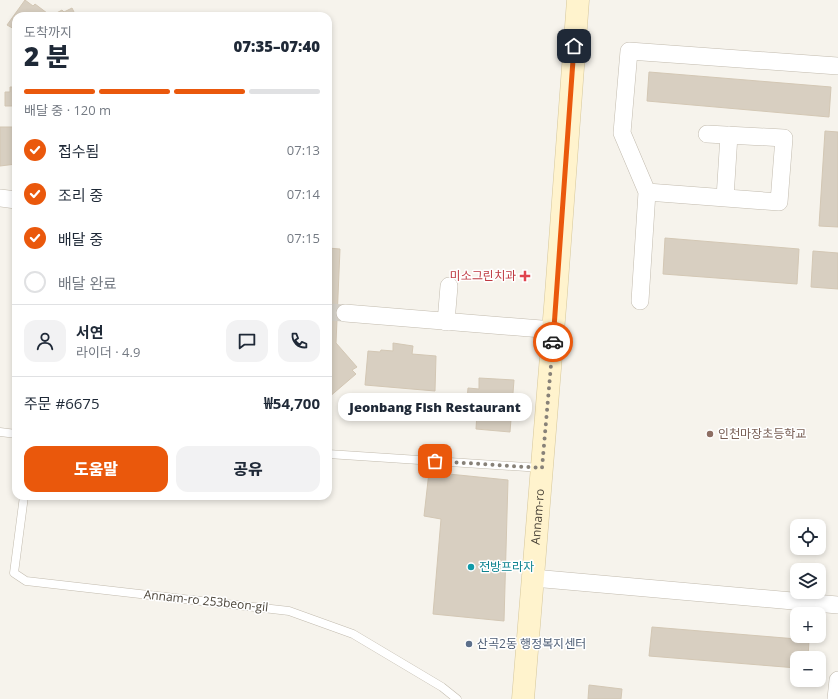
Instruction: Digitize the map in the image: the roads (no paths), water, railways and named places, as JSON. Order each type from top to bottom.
[{"type":"main road","name":"Annam-ro","points":[[523,699],[554,330],[578,0]]},
{"type":"street","points":[[640,301],[647,192],[622,133],[629,51],[838,66]]},
{"type":"street","points":[[647,192],[779,202],[784,138],[706,134]]},
{"type":"street","points":[[725,198],[729,135]]},
{"type":"street","points":[[0,198],[12,200]]},
{"type":"street","points":[[446,322],[449,286]]},
{"type":"street","points":[[344,314],[554,330]]},
{"type":"street","points":[[533,578],[838,604]]},
{"type":"street","points":[[836,699],[838,680]]},
{"type":"lane","points":[[0,432],[12,434]]},
{"type":"lane","points":[[332,454],[542,468]]},
{"type":"lane","name":"Annam-ro 253beon-gil","points":[[23,500],[14,573],[26,581],[289,611],[353,634],[442,687],[457,699]]},
{"type":"tunnel","points":[[332,312],[345,313]]},
{"type":"place","name":"미소그린치과","points":[[525,276]]},
{"type":"place","name":"인천마장초등학교","points":[[710,434]]},
{"type":"place","name":"Jeonbang Fish Restaurant","points":[[435,461]]},
{"type":"place","name":"전방프라자","points":[[471,567]]},
{"type":"place","name":"산곡2동 행정복지센터","points":[[469,644]]}]
